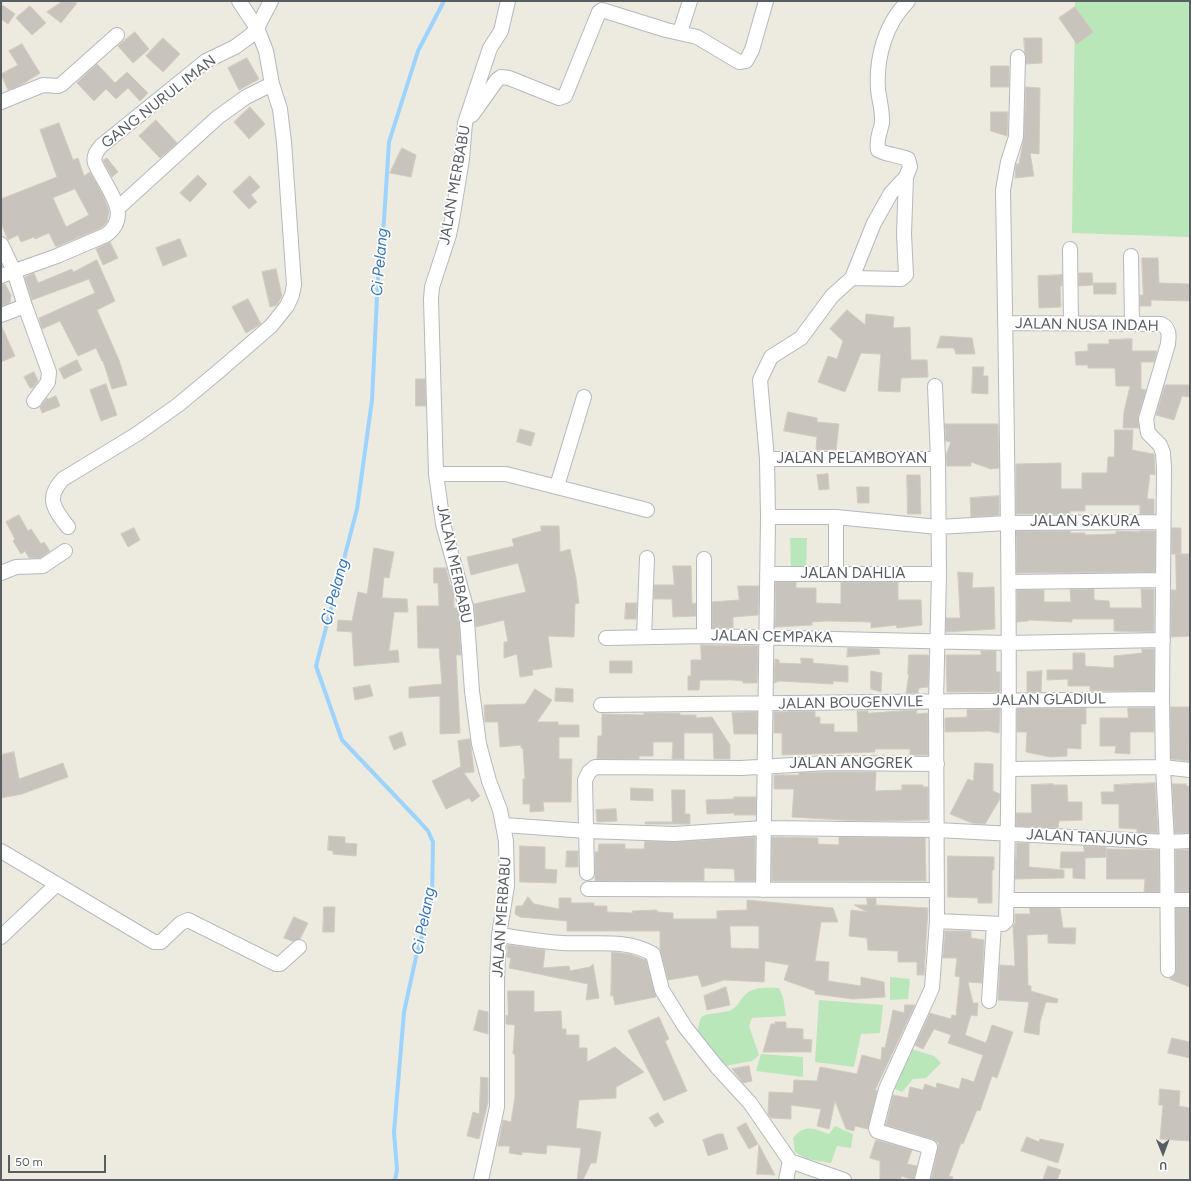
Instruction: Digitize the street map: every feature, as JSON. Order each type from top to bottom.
[{"type":"street","points":[[68,527],[55,509],[52,499],[55,488],[63,479],[137,434],[178,405],[271,326],[287,306],[292,295],[294,285],[284,142],[280,109],[272,84],[266,51],[253,32],[239,1]]},
{"type":"street","points":[[253,32],[271,1]]},
{"type":"street","name":"JALAN MERBABU","points":[[481,1180],[496,1107],[499,935],[507,886],[504,825],[479,744],[472,691],[466,607],[443,524],[436,474],[432,287],[449,235],[462,159],[466,123],[490,48],[501,31],[508,1]]},
{"type":"street","points":[[680,32],[690,1]]},
{"type":"street","points":[[466,123],[497,80],[501,77],[509,78],[559,98],[565,96],[598,12],[602,10],[666,30],[697,37],[739,62],[746,61],[752,50],[766,1]]},
{"type":"street","points":[[852,278],[901,279],[906,275],[904,234],[906,177],[910,167],[908,160],[900,156],[884,153],[878,150],[877,143],[882,122],[878,89],[878,63],[883,44],[892,22],[908,1]]},
{"type":"street","name":"GANG NURUL IMAN","points":[[118,208],[94,160],[97,152],[102,146],[206,62],[235,47],[253,32]]},
{"type":"street","points":[[1,102],[43,85],[58,86],[62,84],[117,35]]},
{"type":"street","points":[[937,921],[994,924],[1006,922],[1009,769],[1009,582],[1002,190],[1008,162],[1016,136],[1018,57]]},
{"type":"street","points":[[1,276],[57,256],[106,235],[116,225],[118,208],[218,117],[246,97],[272,84]]},
{"type":"street","points":[[762,890],[768,517],[766,459],[760,398],[760,380],[771,358],[801,338],[832,296],[852,278],[874,223],[891,193],[906,177]]},
{"type":"street","points":[[1,244],[14,272],[49,372],[48,382],[34,401]]},
{"type":"street","points":[[1070,249],[1071,323]]},
{"type":"street","points":[[1131,256],[1132,324]]},
{"type":"street","points":[[1,315],[25,306]]},
{"type":"street","name":"JALAN NUSA INDAH","points":[[1005,323],[1161,324],[1167,328],[1169,334],[1168,344],[1146,419],[1148,433],[1160,445],[1163,453],[1163,522]]},
{"type":"street","points":[[922,1180],[930,1147],[877,1131],[876,1128],[886,1090],[930,994],[937,921],[936,702],[939,574],[938,459],[935,386]]},
{"type":"street","points":[[557,486],[584,397]]},
{"type":"street","name":"JALAN PELAMBOYAN","points":[[766,459],[938,459]]},
{"type":"street","points":[[436,474],[506,474],[647,510]]},
{"type":"street","name":"JALAN SAKURA","points":[[768,517],[836,517],[938,528],[1008,523],[1163,522]]},
{"type":"street","points":[[836,517],[836,574]]},
{"type":"street","points":[[1163,522],[1162,699],[1163,767],[1167,842],[1168,970]]},
{"type":"street","points":[[1,573],[16,567],[43,566],[65,551]]},
{"type":"street","points":[[644,637],[646,558]]},
{"type":"street","points":[[704,559],[704,636]]},
{"type":"street","name":"JALAN DAHLIA","points":[[767,574],[939,574]]},
{"type":"street","points":[[1009,582],[1163,580]]},
{"type":"street","name":"JALAN CEMPAKA","points":[[606,638],[704,636],[1008,643],[1163,640]]},
{"type":"street","name":"JALAN GLADIUL","points":[[936,702],[1162,699]]},
{"type":"street","name":"JALAN BOUGENVILE","points":[[601,705],[936,702]]},
{"type":"street","name":"JALAN ANGGREK","points":[[586,831],[585,780],[589,772],[594,767],[741,768],[765,765],[828,763],[937,764]]},
{"type":"street","points":[[1009,769],[1163,767],[1190,770]]},
{"type":"street","name":"JALAN TANJUNG","points":[[504,825],[586,831],[674,834],[763,828],[937,830],[1167,842],[1190,841]]},
{"type":"street","points":[[586,831],[587,873]]},
{"type":"street","points":[[1,851],[154,942],[161,942],[181,922],[188,920],[276,964],[280,964],[299,947]]},
{"type":"street","points":[[1,937],[56,884]]},
{"type":"street","points":[[588,889],[936,890]]},
{"type":"street","points":[[1007,900],[1190,900]]},
{"type":"street","points":[[990,1001],[994,924]]},
{"type":"street","points":[[499,935],[533,941],[626,944],[653,954],[662,990],[684,1027],[717,1067],[750,1103],[790,1160],[844,1180]]},
{"type":"street","points":[[786,1180],[790,1160]]},
{"type":"green space","points":[[1075,1],[1190,2],[1190,237],[1072,233]]},
{"type":"green space","points":[[790,538],[807,538],[806,570],[791,569]]},
{"type":"green space","points":[[890,977],[910,979],[908,999],[890,1000]]},
{"type":"green space","points":[[762,988],[779,988],[783,997],[786,1016],[752,1018],[749,1026],[759,1055],[752,1061],[725,1066],[697,1033],[701,1017],[708,1014],[731,1010],[736,1007],[749,991]]},
{"type":"green space","points":[[819,1000],[883,1005],[880,1033],[861,1034],[854,1067],[815,1062]]},
{"type":"green space","points":[[911,1049],[934,1056],[941,1063],[926,1078],[913,1079],[902,1092],[893,1088]]},
{"type":"green space","points":[[761,1054],[803,1057],[803,1077],[756,1071]]},
{"type":"green space","points":[[835,1126],[853,1134],[851,1148],[837,1146],[831,1163],[807,1159],[795,1152],[793,1138],[797,1133],[810,1128],[829,1134]]},
{"type":"building","points":[[63,1],[77,3],[61,23],[47,12]]},
{"type":"building","points":[[1,4],[15,14],[8,24],[1,19]]},
{"type":"building","points":[[30,6],[46,23],[32,35],[16,18]]},
{"type":"building","points":[[1075,7],[1093,32],[1077,44],[1059,18]]},
{"type":"building","points":[[135,32],[149,49],[133,63],[118,46]]},
{"type":"building","points":[[163,38],[180,54],[163,72],[146,56]]},
{"type":"building","points":[[1024,38],[1042,38],[1042,63],[1026,64]]},
{"type":"building","points":[[22,44],[40,73],[21,85],[8,90],[1,74],[18,65],[9,51]]},
{"type":"building","points":[[247,58],[259,79],[239,90],[228,68]]},
{"type":"building","points":[[97,64],[115,83],[127,72],[148,93],[140,101],[128,88],[116,99],[106,89],[94,101],[77,83]]},
{"type":"building","points":[[991,66],[1009,66],[1009,87],[991,87]]},
{"type":"building","points":[[1026,87],[1040,88],[1039,154],[1030,153],[1034,176],[1015,178],[1016,164],[1019,164],[1024,137]]},
{"type":"building","points":[[250,107],[265,124],[249,139],[234,122]]},
{"type":"building","points":[[991,112],[1008,112],[1007,136],[991,131]]},
{"type":"building","points":[[156,120],[177,143],[160,158],[139,136]]},
{"type":"building","points":[[59,123],[73,160],[78,158],[84,176],[90,172],[103,195],[109,211],[107,222],[101,228],[56,247],[49,233],[35,239],[34,237],[21,242],[18,235],[8,240],[1,223],[1,199],[57,177],[40,130]],"holes":[[[75,189],[89,215],[66,227],[53,198]]]},
{"type":"building","points":[[402,148],[416,155],[411,177],[390,173]]},
{"type":"building","points":[[107,158],[118,172],[112,177],[103,161]]},
{"type":"building","points":[[198,175],[207,184],[190,202],[180,193]]},
{"type":"building","points":[[250,176],[260,187],[251,195],[257,202],[249,209],[233,192]]},
{"type":"building","points":[[180,239],[187,256],[163,266],[156,248]]},
{"type":"building","points":[[110,242],[118,258],[103,265],[96,249]]},
{"type":"building","points":[[1142,258],[1158,258],[1159,283],[1190,284],[1190,301],[1151,300],[1151,306],[1140,306],[1140,295],[1143,295]]},
{"type":"building","points":[[97,260],[115,301],[97,310],[119,360],[127,385],[112,389],[103,361],[96,348],[78,356],[60,321],[42,329],[39,318],[95,293],[89,279],[32,300],[25,277],[34,273],[38,283],[72,269],[73,272]]},
{"type":"building","points":[[276,269],[282,296],[277,305],[270,307],[262,272]]},
{"type":"building","points":[[1079,273],[1092,273],[1093,285],[1079,286]]},
{"type":"building","points":[[1062,275],[1062,286],[1060,286],[1061,307],[1039,308],[1038,276]]},
{"type":"building","points":[[1094,283],[1116,283],[1116,294],[1094,294]]},
{"type":"building","points":[[1,284],[5,284],[11,295],[10,303],[1,306]]},
{"type":"building","points":[[248,299],[261,324],[246,333],[232,307]]},
{"type":"building","points":[[847,310],[865,325],[866,314],[894,317],[893,328],[910,327],[911,360],[927,360],[928,377],[901,378],[900,392],[878,391],[881,354],[861,353],[845,392],[818,382],[828,356],[837,359],[843,341],[830,329]]},
{"type":"building","points":[[1,325],[15,356],[1,362]]},
{"type":"building","points":[[941,336],[972,338],[975,354],[956,354],[954,348],[937,348]]},
{"type":"building","points":[[1132,339],[1132,351],[1157,351],[1154,362],[1141,362],[1141,389],[1146,390],[1138,417],[1139,428],[1123,428],[1124,412],[1130,386],[1116,386],[1115,368],[1088,368],[1088,365],[1076,365],[1075,352],[1088,351],[1088,344],[1109,344],[1109,340]]},
{"type":"building","points":[[77,360],[82,370],[64,379],[59,369]]},
{"type":"building","points":[[973,367],[984,367],[983,376],[988,376],[988,394],[972,393]]},
{"type":"building","points":[[34,372],[38,381],[33,388],[30,388],[24,377]]},
{"type":"building","points":[[416,379],[425,379],[426,406],[416,406]]},
{"type":"building","points":[[106,384],[117,415],[101,421],[90,390]]},
{"type":"building","points":[[1165,385],[1190,385],[1190,397],[1182,396],[1174,420],[1156,415]]},
{"type":"building","points":[[56,396],[60,406],[42,413],[40,407],[47,398]]},
{"type":"building","points":[[788,412],[817,418],[817,422],[839,424],[836,450],[816,450],[817,437],[784,431]]},
{"type":"building","points":[[945,424],[998,424],[999,468],[991,469],[971,462],[971,466],[947,466],[946,455],[951,442],[946,441]]},
{"type":"building","points":[[520,429],[535,433],[531,446],[517,442]]},
{"type":"building","points":[[1115,430],[1133,430],[1132,450],[1154,454],[1155,475],[1150,474],[1147,499],[1154,499],[1154,514],[1140,514],[1140,505],[1085,505],[1085,511],[1070,511],[1070,514],[1016,514],[1016,464],[1061,463],[1061,489],[1082,489],[1082,473],[1107,473],[1108,457],[1114,457]]},
{"type":"building","points":[[828,474],[829,489],[819,490],[817,475]]},
{"type":"building","points":[[907,475],[920,475],[921,514],[908,514]]},
{"type":"building","points":[[857,487],[869,487],[869,503],[858,503]]},
{"type":"building","points":[[999,496],[999,515],[971,517],[970,498]]},
{"type":"building","points":[[19,515],[28,531],[31,529],[41,544],[44,542],[50,551],[40,558],[29,558],[25,551],[21,554],[13,541],[15,539],[6,522]]},
{"type":"building","points":[[541,526],[559,526],[560,552],[570,549],[579,603],[575,604],[574,637],[548,636],[552,667],[532,670],[533,675],[520,677],[517,654],[504,658],[504,642],[508,642],[504,620],[476,627],[474,604],[526,592],[518,563],[471,575],[467,557],[514,546],[512,539],[541,531]]},
{"type":"building","points":[[134,528],[140,540],[128,547],[121,534]]},
{"type":"building","points":[[1172,528],[1181,528],[1181,554],[1172,554]]},
{"type":"building","points":[[1016,531],[1070,531],[1070,533],[1085,533],[1085,535],[1116,534],[1116,531],[1155,531],[1155,572],[1017,573]]},
{"type":"building","points":[[374,548],[394,552],[389,578],[384,577],[382,598],[407,599],[408,612],[394,612],[389,651],[398,650],[399,662],[354,666],[352,632],[337,631],[338,620],[352,621],[358,592],[367,594]]},
{"type":"building","points":[[1176,554],[1190,554],[1190,636],[1171,637],[1171,590],[1176,590]]},
{"type":"building","points":[[673,566],[691,566],[692,604],[696,603],[696,616],[673,617],[672,599],[654,599],[654,585],[674,585]]},
{"type":"building","points":[[434,568],[446,568],[454,594],[454,608],[458,608],[461,655],[456,655],[460,733],[440,734],[440,696],[409,698],[409,687],[442,684],[439,648],[418,648],[417,606],[439,606],[438,583],[434,583]]},
{"type":"building","points":[[958,572],[973,573],[972,588],[994,587],[995,629],[946,632],[946,618],[960,618]]},
{"type":"building","points":[[776,582],[796,582],[796,588],[816,588],[816,603],[841,604],[841,582],[898,582],[898,600],[921,600],[922,625],[897,628],[896,625],[871,628],[871,622],[826,621],[812,622],[812,625],[775,627]]},
{"type":"building","points":[[738,586],[759,586],[758,615],[733,617],[733,628],[712,628],[712,602],[739,600]]},
{"type":"building","points":[[1094,589],[1094,600],[1109,601],[1110,608],[1142,608],[1141,589],[1154,589],[1154,632],[1114,631],[1114,619],[1072,619],[1072,622],[1028,620],[1017,622],[1017,590],[1044,590],[1044,602],[1071,602],[1070,590]]},
{"type":"building","points":[[626,603],[637,603],[636,619],[625,619]]},
{"type":"building","points":[[701,645],[758,646],[757,683],[743,683],[743,681],[732,680],[700,680],[699,690],[688,690],[688,676],[691,676],[691,660],[701,660]]},
{"type":"building","points":[[848,648],[879,649],[880,654],[847,657]]},
{"type":"building","points":[[1142,649],[1154,649],[1154,691],[1090,691],[1090,686],[1068,686],[1068,679],[1047,680],[1047,670],[1073,670],[1073,653],[1085,653],[1085,666],[1114,668],[1114,656],[1142,653]]},
{"type":"building","points":[[981,651],[996,651],[996,672],[1000,672],[1000,692],[947,692],[946,655],[981,655]]},
{"type":"building","points":[[909,655],[928,655],[929,658],[928,687],[919,688],[918,693],[906,693],[909,674]]},
{"type":"building","points":[[801,658],[813,659],[813,663],[848,666],[848,682],[833,681],[833,684],[779,681],[774,683],[775,659],[779,660],[779,663],[801,664]]},
{"type":"building","points":[[610,661],[632,661],[632,673],[610,673]]},
{"type":"building","points":[[871,671],[882,673],[881,692],[871,689]]},
{"type":"building","points":[[1042,671],[1041,692],[1027,692],[1027,672]]},
{"type":"building","points":[[370,685],[373,696],[355,700],[353,688]]},
{"type":"building","points":[[556,688],[573,689],[573,702],[555,701]]},
{"type":"building","points":[[535,689],[552,700],[537,722],[558,722],[558,725],[579,725],[579,737],[559,737],[559,759],[572,759],[571,802],[543,802],[544,811],[530,812],[530,804],[523,804],[523,779],[525,779],[523,748],[521,748],[521,745],[500,747],[498,722],[485,722],[484,705],[525,704]]},
{"type":"building","points":[[1171,707],[1190,707],[1189,761],[1171,759]]},
{"type":"building","points":[[1086,708],[1086,724],[1081,724],[1081,749],[1067,748],[1067,756],[1050,757],[1026,752],[1027,732],[1017,732],[1017,709]]},
{"type":"building","points":[[1128,708],[1154,708],[1154,732],[1130,732],[1130,754],[1115,753],[1116,746],[1100,746],[1100,718],[1128,718]]},
{"type":"building","points":[[1000,709],[999,733],[988,731],[945,732],[945,718],[967,717],[967,710]]},
{"type":"building","points":[[917,710],[916,714],[928,713],[928,755],[910,755],[910,749],[875,749],[875,752],[782,755],[782,733],[774,733],[774,712],[815,711],[815,717],[820,717],[820,724],[834,724],[834,732],[858,732],[857,711],[868,711],[868,713]]},
{"type":"building","points":[[757,712],[757,734],[734,734],[732,713]]},
{"type":"building","points":[[644,713],[680,713],[680,715],[696,715],[696,718],[712,717],[730,745],[730,759],[714,759],[713,733],[684,733],[684,759],[672,759],[673,742],[653,742],[653,756],[639,756],[639,759],[597,759],[598,736],[602,736],[602,714],[644,715]]},
{"type":"building","points":[[402,732],[406,745],[394,750],[389,737]]},
{"type":"building","points":[[470,739],[474,772],[464,773],[480,796],[472,802],[469,798],[446,809],[432,781],[460,767],[461,768],[458,741]]},
{"type":"building","points":[[14,752],[19,779],[63,763],[68,777],[22,794],[1,798],[1,755]]},
{"type":"building","points":[[975,763],[993,764],[993,791],[1000,794],[1000,799],[985,824],[972,823],[950,814],[968,779],[973,781]]},
{"type":"building","points":[[876,772],[875,791],[902,790],[902,785],[923,785],[923,787],[928,787],[928,820],[858,821],[792,817],[794,789],[774,789],[774,775],[799,775],[799,773]]},
{"type":"building","points":[[1155,783],[1158,833],[1137,832],[1137,829],[1119,828],[1119,804],[1102,804],[1101,792],[1114,792],[1114,785]]},
{"type":"building","points":[[1172,784],[1186,784],[1186,786],[1190,786],[1190,833],[1175,833]]},
{"type":"building","points":[[1031,785],[1067,785],[1068,802],[1082,802],[1082,820],[1059,821],[1058,828],[1016,826],[1016,813],[1032,813]]},
{"type":"building","points":[[631,788],[653,789],[653,801],[631,800]]},
{"type":"building","points":[[672,790],[685,790],[685,814],[690,814],[690,824],[645,824],[645,822],[672,822]]},
{"type":"building","points":[[734,797],[756,797],[756,815],[734,815],[734,813],[707,814],[706,800],[734,799]]},
{"type":"building","points":[[616,809],[617,821],[597,822],[596,810]]},
{"type":"building","points":[[329,836],[345,837],[345,843],[357,844],[356,856],[333,854],[333,851],[328,850]]},
{"type":"building","points":[[755,837],[755,881],[735,881],[734,869],[704,868],[704,881],[595,881],[595,852],[598,852],[599,844],[625,844],[625,849],[644,849],[645,841],[675,842]]},
{"type":"building","points":[[772,837],[818,838],[818,844],[839,845],[839,837],[925,838],[926,881],[772,881]]},
{"type":"building","points":[[1017,843],[1029,843],[1029,867],[1064,870],[1064,878],[1015,879]]},
{"type":"building","points":[[520,846],[545,847],[545,869],[557,870],[556,883],[520,882]]},
{"type":"building","points":[[1084,846],[1106,847],[1106,857],[1085,858],[1085,879],[1073,878],[1073,868],[1060,868],[1061,852],[1084,852]]},
{"type":"building","points":[[1107,849],[1159,850],[1159,892],[1144,892],[1145,879],[1107,879]]},
{"type":"building","points":[[1176,850],[1190,850],[1190,892],[1176,892]]},
{"type":"building","points":[[567,851],[578,851],[578,867],[566,867]]},
{"type":"building","points":[[948,856],[994,857],[994,870],[992,870],[992,903],[978,903],[978,898],[948,897]]},
{"type":"building","points":[[528,897],[534,904],[559,909],[559,898],[571,898],[571,903],[594,903],[594,906],[607,906],[607,912],[633,913],[632,911],[657,910],[657,912],[673,913],[673,919],[717,919],[717,911],[747,910],[747,900],[833,908],[838,922],[821,922],[815,961],[829,962],[828,981],[861,986],[861,977],[884,982],[885,997],[853,999],[815,994],[815,991],[784,980],[789,965],[765,961],[764,982],[724,980],[702,987],[698,975],[668,980],[660,949],[660,931],[567,931],[567,921],[520,917],[515,914],[516,906],[522,906]],"holes":[[[730,926],[759,926],[759,949],[731,948]]]},
{"type":"building","points":[[867,898],[876,898],[876,905],[928,908],[924,975],[917,975],[917,962],[898,962],[898,951],[868,950],[867,938],[849,936],[851,910],[867,912],[854,905],[867,905]]},
{"type":"building","points":[[324,907],[335,907],[334,932],[323,932]]},
{"type":"building","points":[[1030,908],[1060,908],[1063,928],[1076,928],[1075,944],[1048,943],[1048,934],[1027,935],[1028,985],[1031,986],[1031,991],[1058,999],[1057,1003],[1046,1002],[1040,1022],[1039,1035],[1024,1032],[1029,1002],[998,1000],[1000,965],[1015,966],[1013,926],[1015,923],[1015,914],[1030,914]]},
{"type":"building","points":[[1176,908],[1190,908],[1190,987],[1169,979],[1175,974],[1176,970]]},
{"type":"building","points":[[294,917],[308,923],[300,939],[292,941],[284,938]]},
{"type":"building","points":[[945,931],[971,931],[971,938],[984,940],[982,983],[968,982],[973,1003],[978,1003],[977,1016],[971,1015],[965,1035],[986,1043],[992,1025],[1013,1032],[997,1078],[992,1076],[980,1111],[977,1110],[963,1144],[961,1143],[949,1176],[953,1177],[952,1180],[931,1180],[939,1143],[932,1139],[886,1125],[893,1095],[908,1098],[910,1087],[923,1090],[925,1084],[936,1088],[937,1083],[959,1089],[962,1078],[974,1082],[983,1055],[948,1043],[951,1035],[934,1029],[923,1049],[915,1045],[930,1013],[951,1019],[952,1015],[956,1016],[960,977],[955,976],[957,958],[943,958]]},
{"type":"building","points":[[508,945],[545,950],[543,968],[569,966],[570,971],[590,967],[593,964],[599,998],[586,1000],[588,984],[509,968],[511,958],[507,957]]},
{"type":"building","points":[[612,952],[630,954],[646,960],[656,997],[615,1005],[613,995],[611,996]]},
{"type":"building","points":[[726,987],[730,1005],[707,1010],[704,996]]},
{"type":"building","points":[[508,991],[534,991],[534,1012],[561,1011],[562,1029],[566,1029],[566,1035],[579,1035],[579,1048],[587,1048],[587,1062],[615,1047],[644,1072],[616,1087],[616,1098],[579,1100],[576,1128],[601,1132],[596,1163],[591,1163],[583,1180],[577,1180],[581,1148],[547,1145],[546,1154],[522,1152],[522,1155],[509,1153],[510,1146],[498,1146],[503,1120],[511,1122],[515,1097],[515,1054],[513,1054],[515,1025],[506,1024],[506,1015],[508,1016]]},
{"type":"building","points":[[905,1005],[915,1005],[875,1090],[877,1091],[868,1129],[855,1126],[854,1131],[846,1129],[835,1101],[829,1129],[817,1126],[821,1109],[791,1105],[791,1119],[771,1118],[768,1114],[769,1092],[793,1093],[794,1080],[817,1081],[820,1067],[857,1074],[862,1055],[881,1060],[882,1047],[885,1048],[893,1010],[904,1013]]},
{"type":"building","points":[[479,1010],[488,1012],[488,1034],[474,1030]]},
{"type":"building","points":[[659,1017],[669,1039],[665,1041],[687,1091],[664,1101],[628,1031]]},
{"type":"building","points":[[775,1022],[786,1022],[786,1028],[803,1029],[803,1039],[812,1040],[811,1052],[763,1052],[771,1024],[775,1024]]},
{"type":"building","points":[[1172,1038],[1190,1042],[1190,1058],[1168,1053]]},
{"type":"building","points":[[749,1066],[752,1081],[743,1083],[732,1069]]},
{"type":"building","points":[[481,1077],[488,1078],[488,1102],[479,1139],[467,1136],[473,1112],[479,1114]]},
{"type":"building","points":[[1160,1089],[1180,1091],[1179,1106],[1190,1108],[1190,1141],[1160,1139],[1163,1105],[1159,1105]]},
{"type":"building","points":[[658,1113],[664,1122],[655,1127],[649,1118]]},
{"type":"building","points":[[746,1123],[758,1144],[749,1149],[737,1128]]},
{"type":"building","points":[[718,1134],[723,1134],[728,1149],[708,1156],[703,1140]]},
{"type":"building","points":[[1027,1137],[1039,1142],[1040,1139],[1064,1144],[1058,1163],[1021,1151]]},
{"type":"building","points":[[876,1140],[912,1150],[907,1164],[917,1166],[914,1180],[901,1176],[901,1180],[880,1180],[880,1161],[870,1158]]},
{"type":"building","points":[[759,1145],[775,1175],[757,1174]]},
{"type":"building","points":[[1048,1166],[1061,1170],[1057,1180],[1043,1180]]},
{"type":"waterway","name":"Ci Pelang","points":[[395,1180],[397,1170],[394,1132],[404,1012],[416,957],[432,899],[433,842],[428,831],[420,822],[342,740],[316,666],[357,509],[372,400],[380,236],[382,251],[389,142],[418,51],[444,1]]}]
